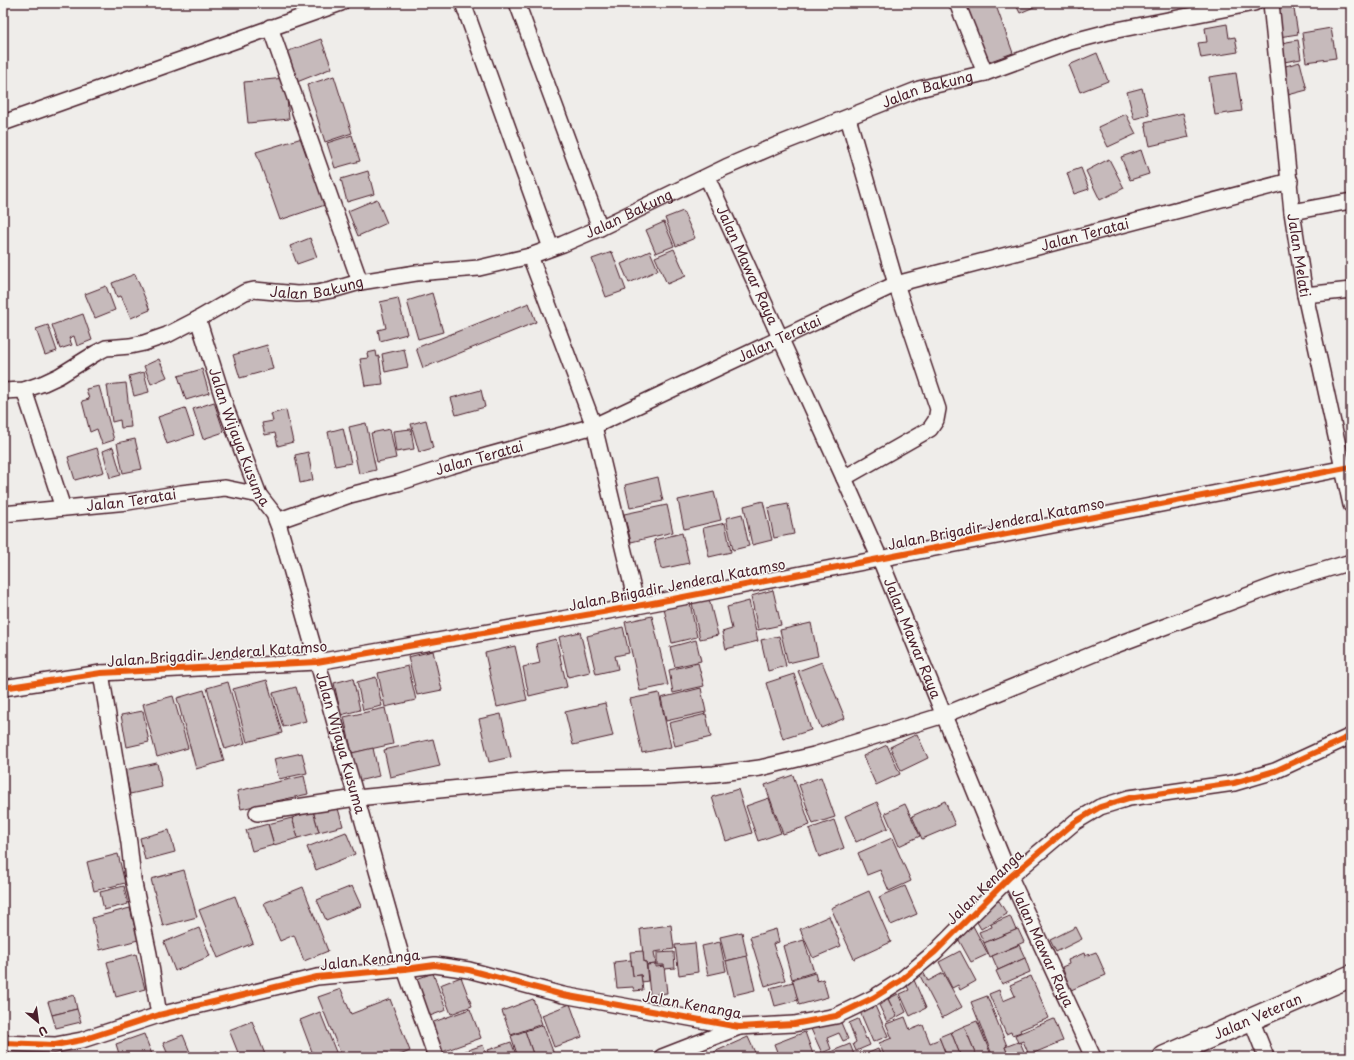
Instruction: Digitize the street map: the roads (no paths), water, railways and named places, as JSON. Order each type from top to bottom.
[{"type":"main road","name":"Jalan Veteran","points":[[1164,1057],[1351,976]]},
{"type":"street","points":[[3,123],[341,3]]},
{"type":"street","points":[[463,3],[551,248]]},
{"type":"street","points":[[517,3],[600,228]]},
{"type":"street","points":[[957,3],[985,73]]},
{"type":"street","name":"Jalan Bakung","points":[[3,391],[24,390],[44,383],[59,376],[106,348],[130,346],[156,340],[198,319],[245,292],[254,290],[297,294],[316,293],[360,282],[416,273],[479,268],[530,256],[600,228],[726,167],[777,145],[919,89],[985,73],[1070,42],[1112,31],[1254,3]]},
{"type":"street","name":"Jalan Melati","points":[[1270,3],[1290,181],[1292,212],[1305,295],[1347,468],[1351,505]]},
{"type":"street","points":[[270,27],[360,282]]},
{"type":"street","points":[[844,478],[930,429],[936,420],[938,409],[896,284],[848,118]]},
{"type":"street","name":"Jalan Mawar Raya","points":[[707,177],[880,559],[1010,877],[1093,1057]]},
{"type":"street","name":"Jalan Teratai","points":[[277,521],[350,495],[398,483],[450,466],[594,426],[896,284],[1290,181]]},
{"type":"street","points":[[1292,212],[1351,201]]},
{"type":"street","points":[[530,256],[594,426],[637,606]]},
{"type":"street","points":[[1305,295],[1351,290]]},
{"type":"street","name":"Jalan Wijaya Kusuma","points":[[198,319],[227,411],[259,496],[274,514],[277,521],[405,969],[436,1057]]},
{"type":"street","points":[[24,390],[63,508]]},
{"type":"street","name":"Jalan Brigadir Jenderal Katamso","points":[[3,688],[101,673],[317,662],[637,606],[1347,468]]},
{"type":"street","name":"Jalan Teratai","points":[[3,514],[128,502],[181,493],[225,488],[259,496]]},
{"type":"street","points":[[257,813],[356,798],[554,779],[666,777],[714,774],[760,768],[814,755],[944,715],[1128,641],[1284,582],[1351,562]]},
{"type":"street","points":[[101,673],[129,843],[133,879],[149,954],[159,1015]]},
{"type":"street","name":"Jalan Kenanga","points":[[3,1043],[55,1045],[82,1040],[159,1015],[317,977],[435,965],[469,970],[563,995],[739,1027],[794,1024],[836,1016],[873,998],[900,981],[935,952],[1010,877],[1075,822],[1100,807],[1129,798],[1240,782],[1275,771],[1351,736]]},
{"type":"street","points":[[1251,1019],[1266,1057]]},
{"type":"street","points":[[662,1057],[739,1027]]}]
